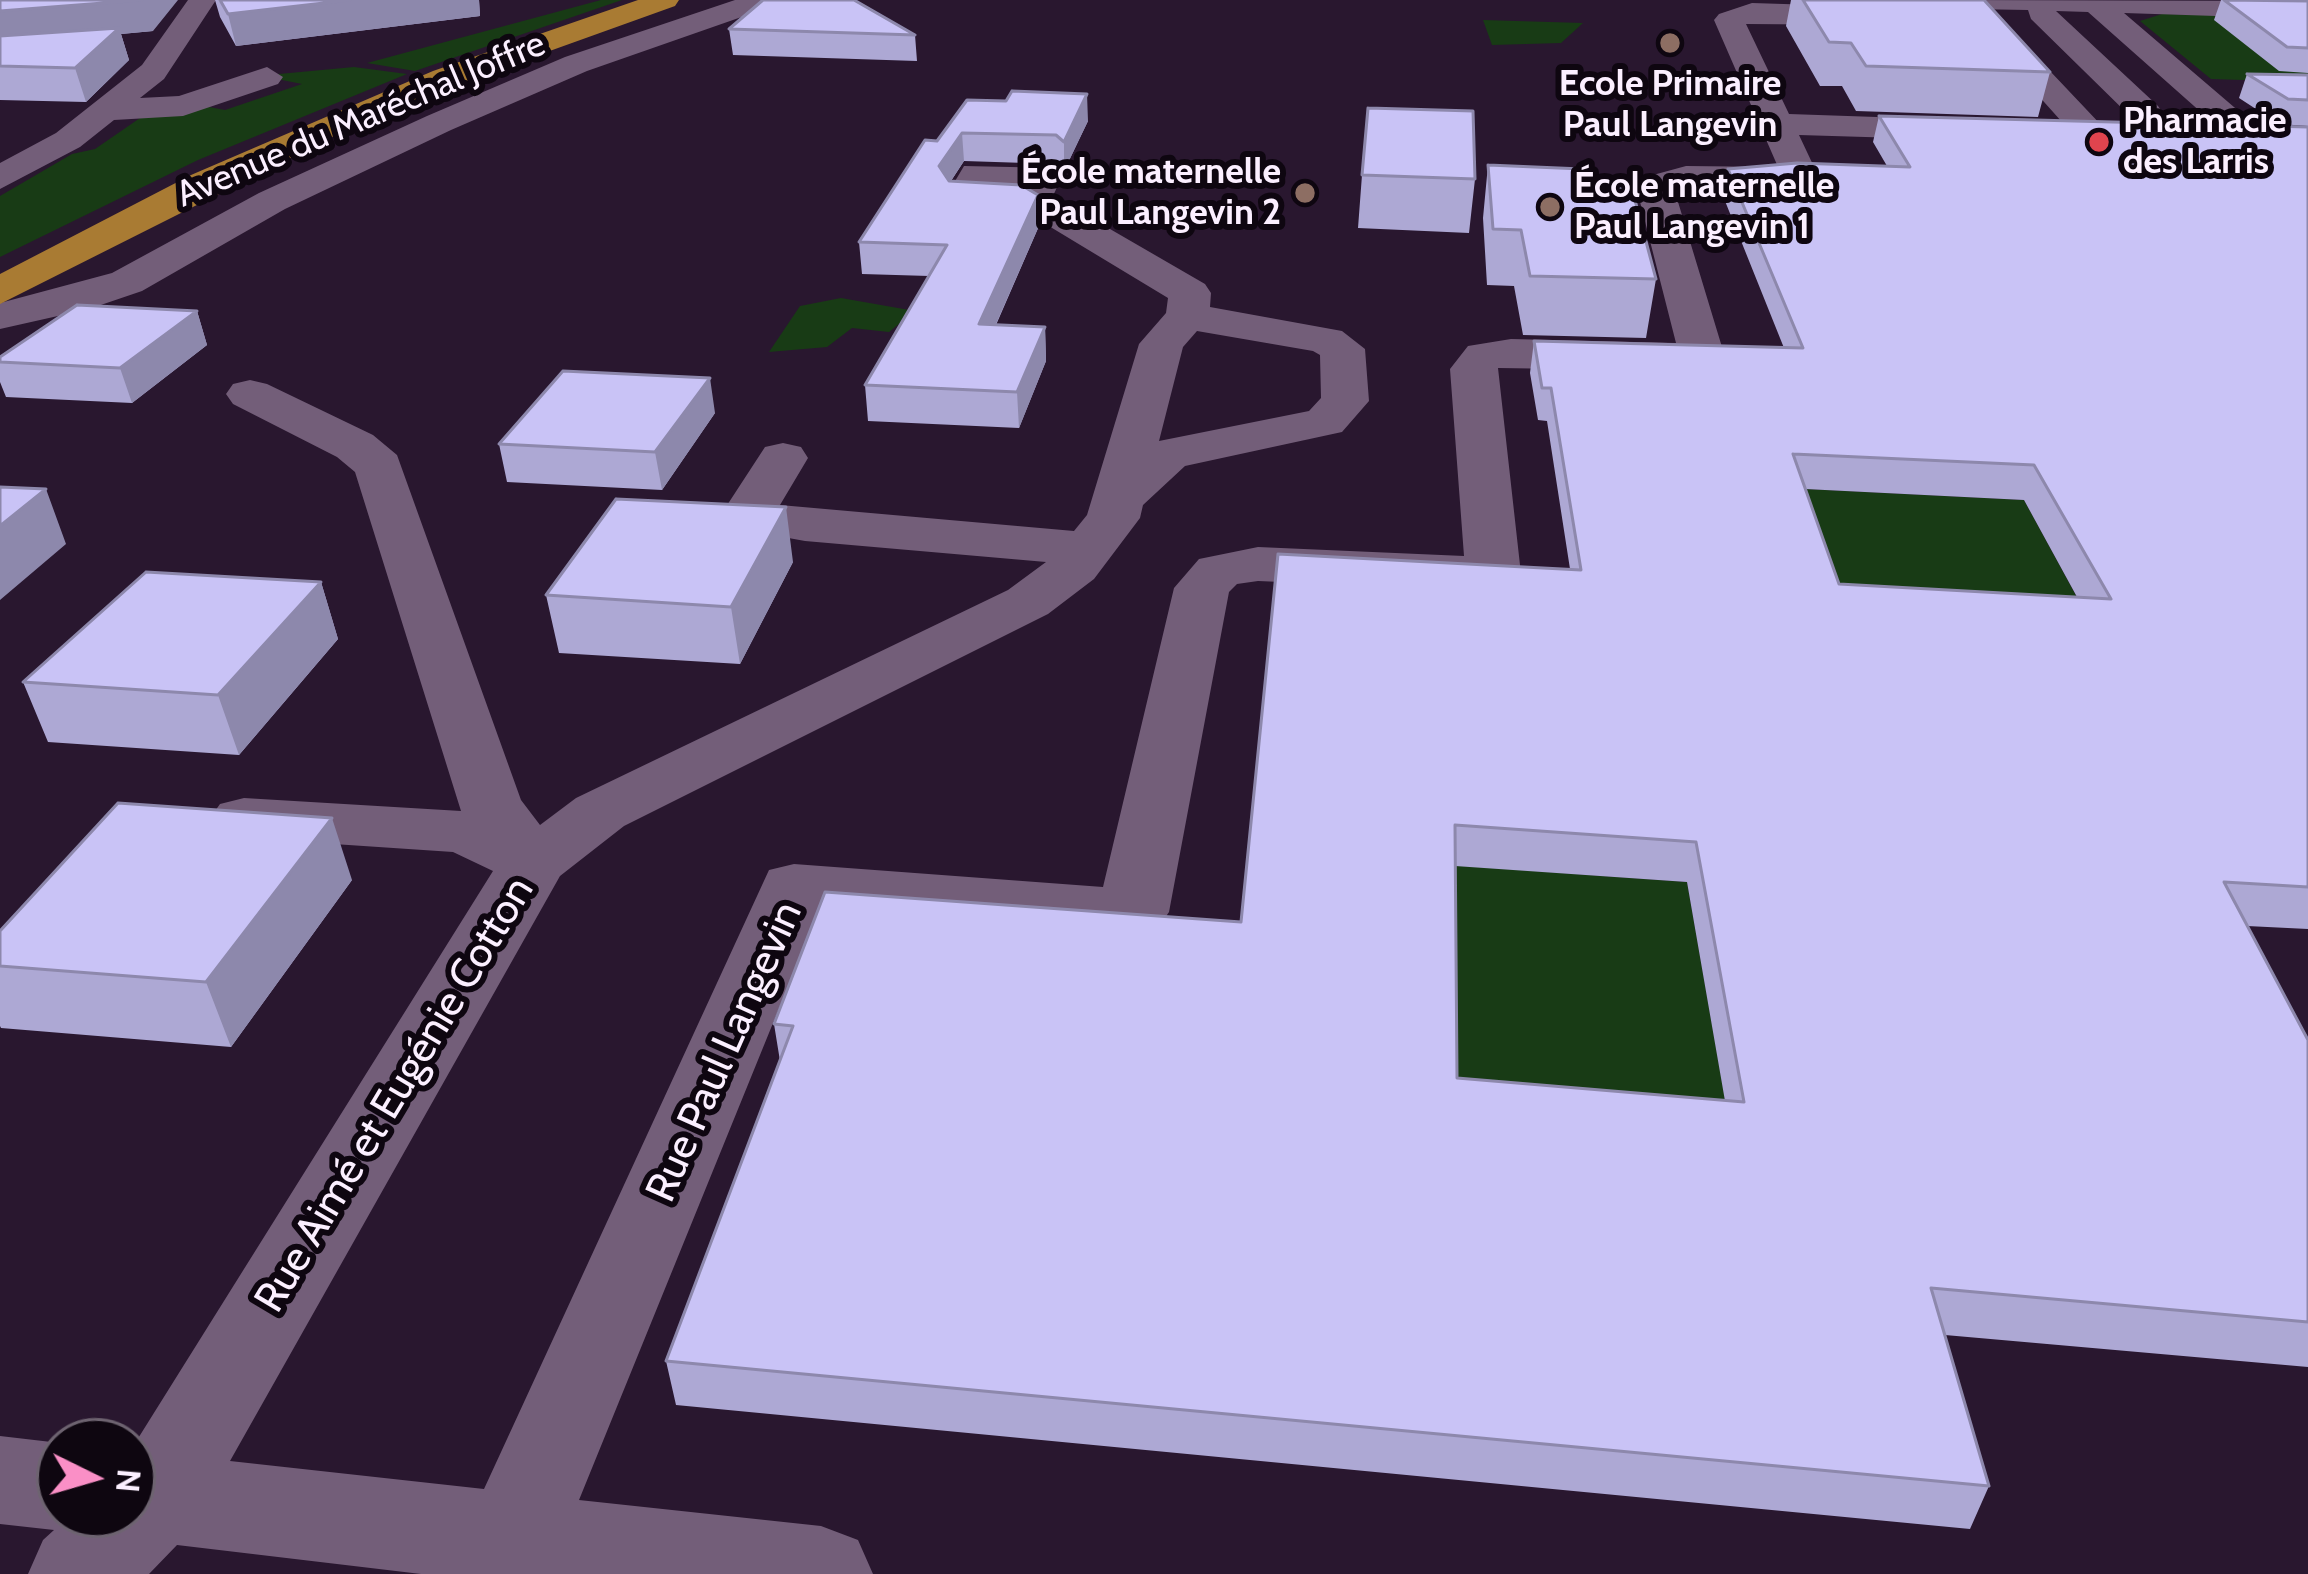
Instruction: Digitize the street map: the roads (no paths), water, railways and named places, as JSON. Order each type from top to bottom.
[{"type":"main road","name":"Avenue du Maréchal Joffre","points":[[0,291],[204,183],[334,123],[444,78],[665,0]]},
{"type":"street","points":[[0,316],[74,301],[127,282],[272,201],[439,123],[576,64],[763,0]]},
{"type":"street","points":[[1832,0],[1902,9]]},
{"type":"street","points":[[2030,2],[2146,112]]},
{"type":"street","points":[[1964,7],[2030,2],[2308,10]]},
{"type":"street","points":[[0,178],[94,121],[153,72],[208,3]]},
{"type":"street","points":[[2048,133],[2265,138],[2185,82],[2096,4]]},
{"type":"street","points":[[1964,7],[2091,134]]},
{"type":"street","name":"Rue Paul Langevin","points":[[512,1540],[794,886],[1132,912],[1202,588],[1219,571],[1258,564],[1493,574],[1473,369],[1484,356],[1511,353],[1702,357],[1648,174],[1789,176],[1798,170],[1730,20],[1752,12],[1902,9]]},
{"type":"street","points":[[130,46],[174,43]]},
{"type":"street","points":[[0,136],[183,106],[267,76]]},
{"type":"street","points":[[2185,82],[2234,83]]},
{"type":"street","points":[[1776,124],[2002,131]]},
{"type":"street","points":[[783,458],[747,516],[806,525],[1105,523],[1161,344],[1186,316],[1190,293],[1032,200]]},
{"type":"street","name":"Rue Aimé et Eugénie Cotton","points":[[156,1476],[533,863],[600,812],[1028,602],[1168,454],[1325,422],[1345,401],[1342,349],[1326,340],[1186,316]]},
{"type":"street","points":[[250,394],[355,446],[379,466],[489,803],[533,863]]},
{"type":"street","points":[[1141,406],[1156,425],[1168,431],[1216,443]]},
{"type":"street","points":[[184,814],[466,832],[533,863]]},
{"type":"street","points":[[0,1480],[36,1484]]},
{"type":"street","points":[[156,1497],[821,1574]]},
{"type":"street","name":"Rue Aimé et Eugénie Cotton","points":[[80,1574],[110,1538]]},
{"type":"place","name":"Ecole Primaire Paul Langevin","points":[[1670,43]]},
{"type":"place","name":"Pharmacie des Larris","points":[[2099,142]]},
{"type":"place","name":"École maternelle Paul Langevin 2","points":[[1305,193]]},
{"type":"place","name":"École maternelle Paul Langevin 1","points":[[1550,207]]}]
